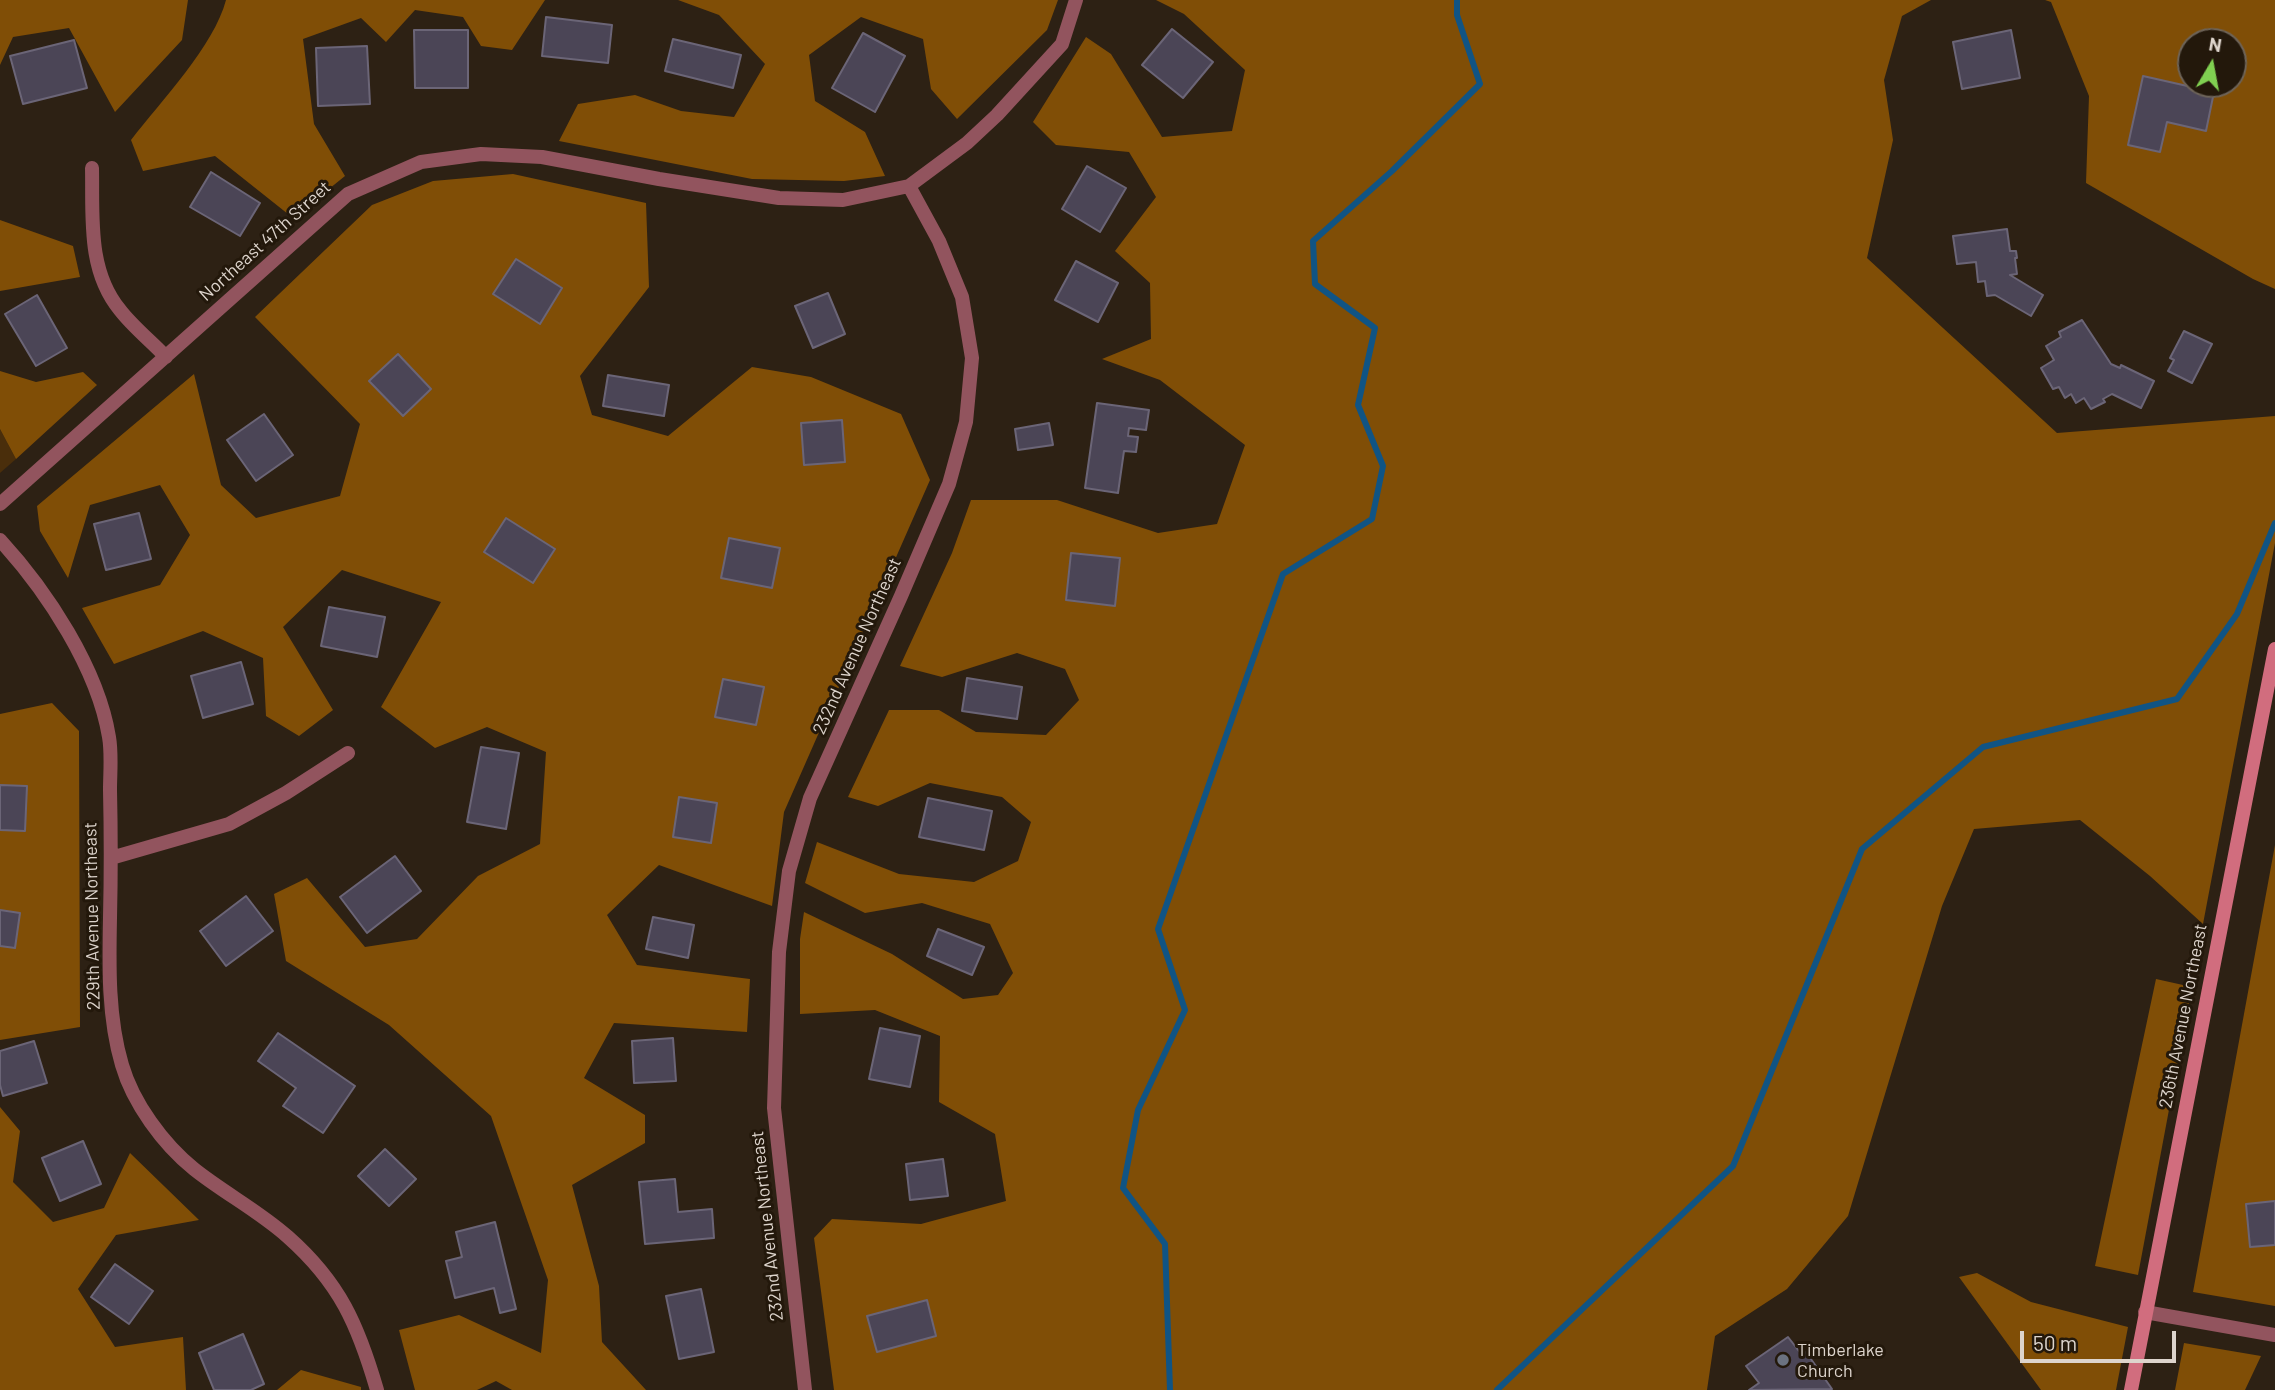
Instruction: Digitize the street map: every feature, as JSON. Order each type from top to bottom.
[{"type":"street","points":[[909,186],[967,143],[998,115],[1062,44],[1076,0]]},
{"type":"street","name":"Northeast 47th Street","points":[[0,504],[348,194],[421,162],[481,154],[542,157],[779,198],[844,200],[909,186]]},
{"type":"street","points":[[92,168],[93,246],[102,280],[119,309],[166,357]]},
{"type":"street","name":"232nd Avenue Northeast","points":[[805,1390],[774,1108],[779,952],[789,871],[810,798],[949,484],[967,422],[972,358],[962,297],[939,241],[909,186]]},
{"type":"street","name":"229th Avenue Northeast","points":[[0,540],[49,600],[101,701],[110,739],[109,965],[113,1023],[122,1066],[135,1096],[161,1135],[193,1168],[265,1217],[319,1269],[345,1303],[363,1342],[377,1390]]},
{"type":"street","name":"236th Avenue Northeast","points":[[2131,1390],[2144,1312],[2275,649]]},
{"type":"street","points":[[111,858],[229,824],[286,793],[348,753]]},
{"type":"street","points":[[2144,1312],[2275,1335]]},
{"type":"shaded area","points":[[0,0],[188,0],[182,40],[115,112],[69,28],[13,37],[0,65]]},
{"type":"shaded area","points":[[226,0],[545,0],[512,50],[481,46],[463,17],[415,10],[386,42],[361,18],[303,39],[314,124],[345,176],[293,218],[215,156],[143,171],[131,140],[199,54],[220,18]]},
{"type":"shaded area","points":[[678,0],[1058,0],[1047,30],[957,119],[931,89],[923,39],[861,17],[809,55],[815,101],[865,132],[885,176],[844,181],[752,179],[559,141],[578,104],[635,95],[681,111],[734,117],[765,64],[719,15]]},
{"type":"shaded area","points":[[1156,0],[1931,0],[1902,16],[1884,80],[1893,140],[1867,258],[2057,433],[2275,416],[2275,543],[2203,924],[2150,876],[2080,820],[1974,829],[1942,906],[1848,1216],[1787,1289],[1715,1336],[1707,1390],[834,1390],[814,1238],[832,1219],[921,1224],[1006,1201],[995,1134],[939,1102],[940,1036],[875,1010],[800,1014],[800,939],[804,912],[892,954],[963,999],[998,995],[1013,973],[990,924],[922,903],[865,913],[805,883],[817,842],[899,874],[974,882],[1018,861],[1031,822],[1002,797],[930,783],[878,806],[848,797],[889,710],[939,710],[976,732],[1046,735],[1079,700],[1065,669],[1017,653],[942,677],[900,666],[952,553],[971,500],[1057,500],[1158,533],[1217,524],[1245,445],[1160,380],[1102,359],[1151,339],[1150,283],[1115,251],[1156,197],[1129,152],[1056,145],[1033,122],[1086,37],[1111,54],[1162,137],[1232,131],[1245,70],[1184,14]]},
{"type":"shaded area","points":[[2045,0],[2275,0],[2275,289],[2086,183],[2089,96],[2051,2]]},
{"type":"shaded area","points":[[513,174],[646,203],[649,287],[580,376],[592,415],[668,436],[752,367],[811,377],[901,414],[930,480],[784,812],[772,906],[659,865],[607,915],[637,965],[750,979],[747,1032],[614,1023],[584,1078],[645,1115],[645,1143],[572,1185],[599,1286],[602,1342],[646,1390],[512,1390],[496,1381],[477,1390],[415,1390],[399,1330],[459,1315],[541,1353],[548,1280],[491,1116],[389,1025],[286,961],[274,894],[307,878],[365,947],[417,939],[478,876],[540,844],[546,752],[487,727],[435,748],[381,707],[441,602],[342,570],[283,627],[333,710],[299,736],[266,716],[263,658],[203,631],[114,664],[82,608],[160,585],[190,535],[160,485],[90,505],[68,578],[40,531],[37,506],[194,374],[221,485],[256,518],[340,496],[360,424],[255,317],[372,205],[433,181]]},
{"type":"shaded area","points":[[0,220],[73,246],[80,277],[0,291]]},
{"type":"shaded area","points":[[0,371],[36,382],[83,372],[97,385],[16,459],[0,429]]},
{"type":"shaded area","points":[[0,429],[16,459],[0,473]]},
{"type":"shaded area","points":[[52,703],[79,731],[80,1027],[0,1040],[0,714]]},
{"type":"shaded area","points":[[2275,845],[2275,1306],[2193,1292]]},
{"type":"shaded area","points":[[2156,979],[2192,987],[2138,1275],[2095,1266]]},
{"type":"shaded area","points":[[0,1107],[20,1131],[13,1182],[53,1222],[104,1208],[130,1153],[199,1220],[116,1235],[78,1289],[115,1347],[183,1337],[186,1390],[0,1390]]},
{"type":"shaded area","points":[[1977,1273],[2031,1302],[2128,1327],[2116,1390],[2041,1390],[1959,1277]]},
{"type":"shaded area","points":[[2184,1343],[2261,1356],[2245,1390],[2175,1390]]},
{"type":"shaded area","points":[[301,1370],[361,1387],[361,1390],[277,1390]]},
{"type":"building","points":[[546,17],[612,25],[608,63],[542,56]]},
{"type":"building","points":[[1172,29],[1213,62],[1183,98],[1142,65]]},
{"type":"building","points":[[414,30],[468,30],[468,88],[415,88]]},
{"type":"building","points":[[2011,30],[2020,78],[1962,89],[1953,42]]},
{"type":"building","points":[[863,33],[905,56],[875,112],[832,88]]},
{"type":"building","points":[[673,39],[741,55],[733,88],[665,71]]},
{"type":"building","points":[[74,40],[87,88],[23,104],[10,56]]},
{"type":"building","points":[[367,46],[370,104],[318,106],[316,48]]},
{"type":"building","points":[[2143,76],[2177,84],[2177,98],[2213,98],[2206,131],[2167,122],[2160,152],[2128,145]]},
{"type":"building","points":[[1087,166],[1126,188],[1100,232],[1062,209]]},
{"type":"building","points":[[211,172],[260,203],[240,236],[190,207]]},
{"type":"building","points":[[2007,229],[2010,251],[2016,251],[2017,258],[2017,274],[2010,275],[2043,295],[2031,316],[1995,295],[1987,296],[1985,281],[1978,282],[1976,262],[1957,264],[1953,236]]},
{"type":"building","points":[[516,259],[562,288],[540,324],[493,294]]},
{"type":"building","points":[[1076,261],[1118,283],[1098,322],[1055,300]]},
{"type":"building","points":[[828,293],[845,334],[813,348],[795,306]]},
{"type":"building","points":[[37,295],[67,348],[36,366],[5,314]]},
{"type":"building","points":[[2082,320],[2111,364],[2120,368],[2121,365],[2154,381],[2141,408],[2112,394],[2103,399],[2105,402],[2091,409],[2084,398],[2076,403],[2071,394],[2065,398],[2059,387],[2053,389],[2041,368],[2054,360],[2046,346],[2061,337],[2059,332]]},
{"type":"building","points":[[2184,331],[2212,344],[2192,383],[2168,371],[2174,360],[2170,358]]},
{"type":"building","points":[[398,354],[431,389],[403,416],[369,381]]},
{"type":"building","points":[[608,375],[669,385],[664,416],[603,406]]},
{"type":"building","points":[[1097,403],[1149,410],[1146,430],[1129,428],[1128,436],[1138,437],[1136,452],[1124,451],[1118,493],[1085,488]]},
{"type":"building","points":[[264,414],[293,455],[256,481],[227,440]]},
{"type":"building","points":[[842,420],[845,462],[804,465],[801,423]]},
{"type":"building","points":[[1049,423],[1053,445],[1018,450],[1015,429]]},
{"type":"building","points":[[139,513],[151,559],[106,570],[94,524]]},
{"type":"building","points":[[506,518],[555,549],[533,583],[484,552]]},
{"type":"building","points":[[729,538],[780,548],[772,588],[721,578]]},
{"type":"building","points":[[1071,553],[1120,558],[1115,606],[1066,600]]},
{"type":"building","points":[[329,607],[385,617],[377,657],[321,646]]},
{"type":"building","points":[[241,662],[253,704],[203,718],[191,676]]},
{"type":"building","points":[[967,678],[1022,687],[1017,719],[962,711]]},
{"type":"building","points":[[723,679],[764,687],[756,725],[715,717]]},
{"type":"building","points":[[481,747],[519,753],[506,829],[467,822]]},
{"type":"building","points":[[0,785],[27,786],[25,831],[0,830]]},
{"type":"building","points":[[679,797],[717,803],[711,843],[673,837]]},
{"type":"building","points":[[928,798],[992,811],[984,850],[919,837]]},
{"type":"building","points":[[395,856],[421,891],[367,933],[340,897]]},
{"type":"building","points":[[246,896],[273,931],[226,966],[200,931]]},
{"type":"building","points":[[0,910],[20,913],[15,948],[0,946]]},
{"type":"building","points":[[653,917],[694,925],[688,958],[646,949]]},
{"type":"building","points":[[938,929],[984,947],[972,975],[927,956]]},
{"type":"building","points":[[880,1028],[920,1036],[910,1087],[869,1079]]},
{"type":"building","points":[[278,1033],[355,1086],[323,1133],[283,1106],[296,1088],[258,1061]]},
{"type":"building","points":[[673,1038],[676,1081],[634,1083],[632,1041]]},
{"type":"building","points":[[34,1041],[47,1083],[3,1096],[0,1085],[0,1051]]},
{"type":"building","points":[[83,1141],[101,1184],[60,1201],[42,1158]]},
{"type":"building","points":[[385,1149],[416,1179],[389,1206],[358,1176]]},
{"type":"building","points":[[943,1159],[948,1196],[910,1200],[906,1164]]},
{"type":"building","points":[[675,1179],[678,1212],[712,1209],[714,1238],[645,1244],[639,1182]]},
{"type":"building","points":[[2275,1201],[2275,1245],[2250,1247],[2246,1204]]},
{"type":"building","points":[[495,1222],[516,1309],[500,1313],[494,1288],[455,1298],[446,1261],[462,1257],[456,1232]]},
{"type":"building","points":[[115,1264],[153,1291],[129,1324],[91,1297]]},
{"type":"building","points":[[701,1289],[714,1352],[679,1359],[666,1296]]},
{"type":"building","points":[[927,1300],[936,1336],[877,1352],[867,1316]]},
{"type":"building","points":[[243,1334],[264,1384],[251,1390],[214,1390],[199,1353]]},
{"type":"building","name":"Timberlake Church","points":[[1788,1337],[1802,1355],[1806,1352],[1832,1389],[1749,1390],[1759,1383],[1746,1366]]},
{"type":"waterway","points":[[1170,1390],[1165,1244],[1123,1188],[1138,1110],[1185,1010],[1158,929],[1283,574],[1372,519],[1383,466],[1358,405],[1375,328],[1315,284],[1313,241],[1392,171],[1480,84],[1457,15],[1457,0]]},
{"type":"waterway","points":[[1497,1390],[1733,1166],[1862,849],[1983,747],[2177,699],[2237,614],[2275,523]]},
{"type":"place","name":"Timberlake Church","points":[[1783,1360]]}]
